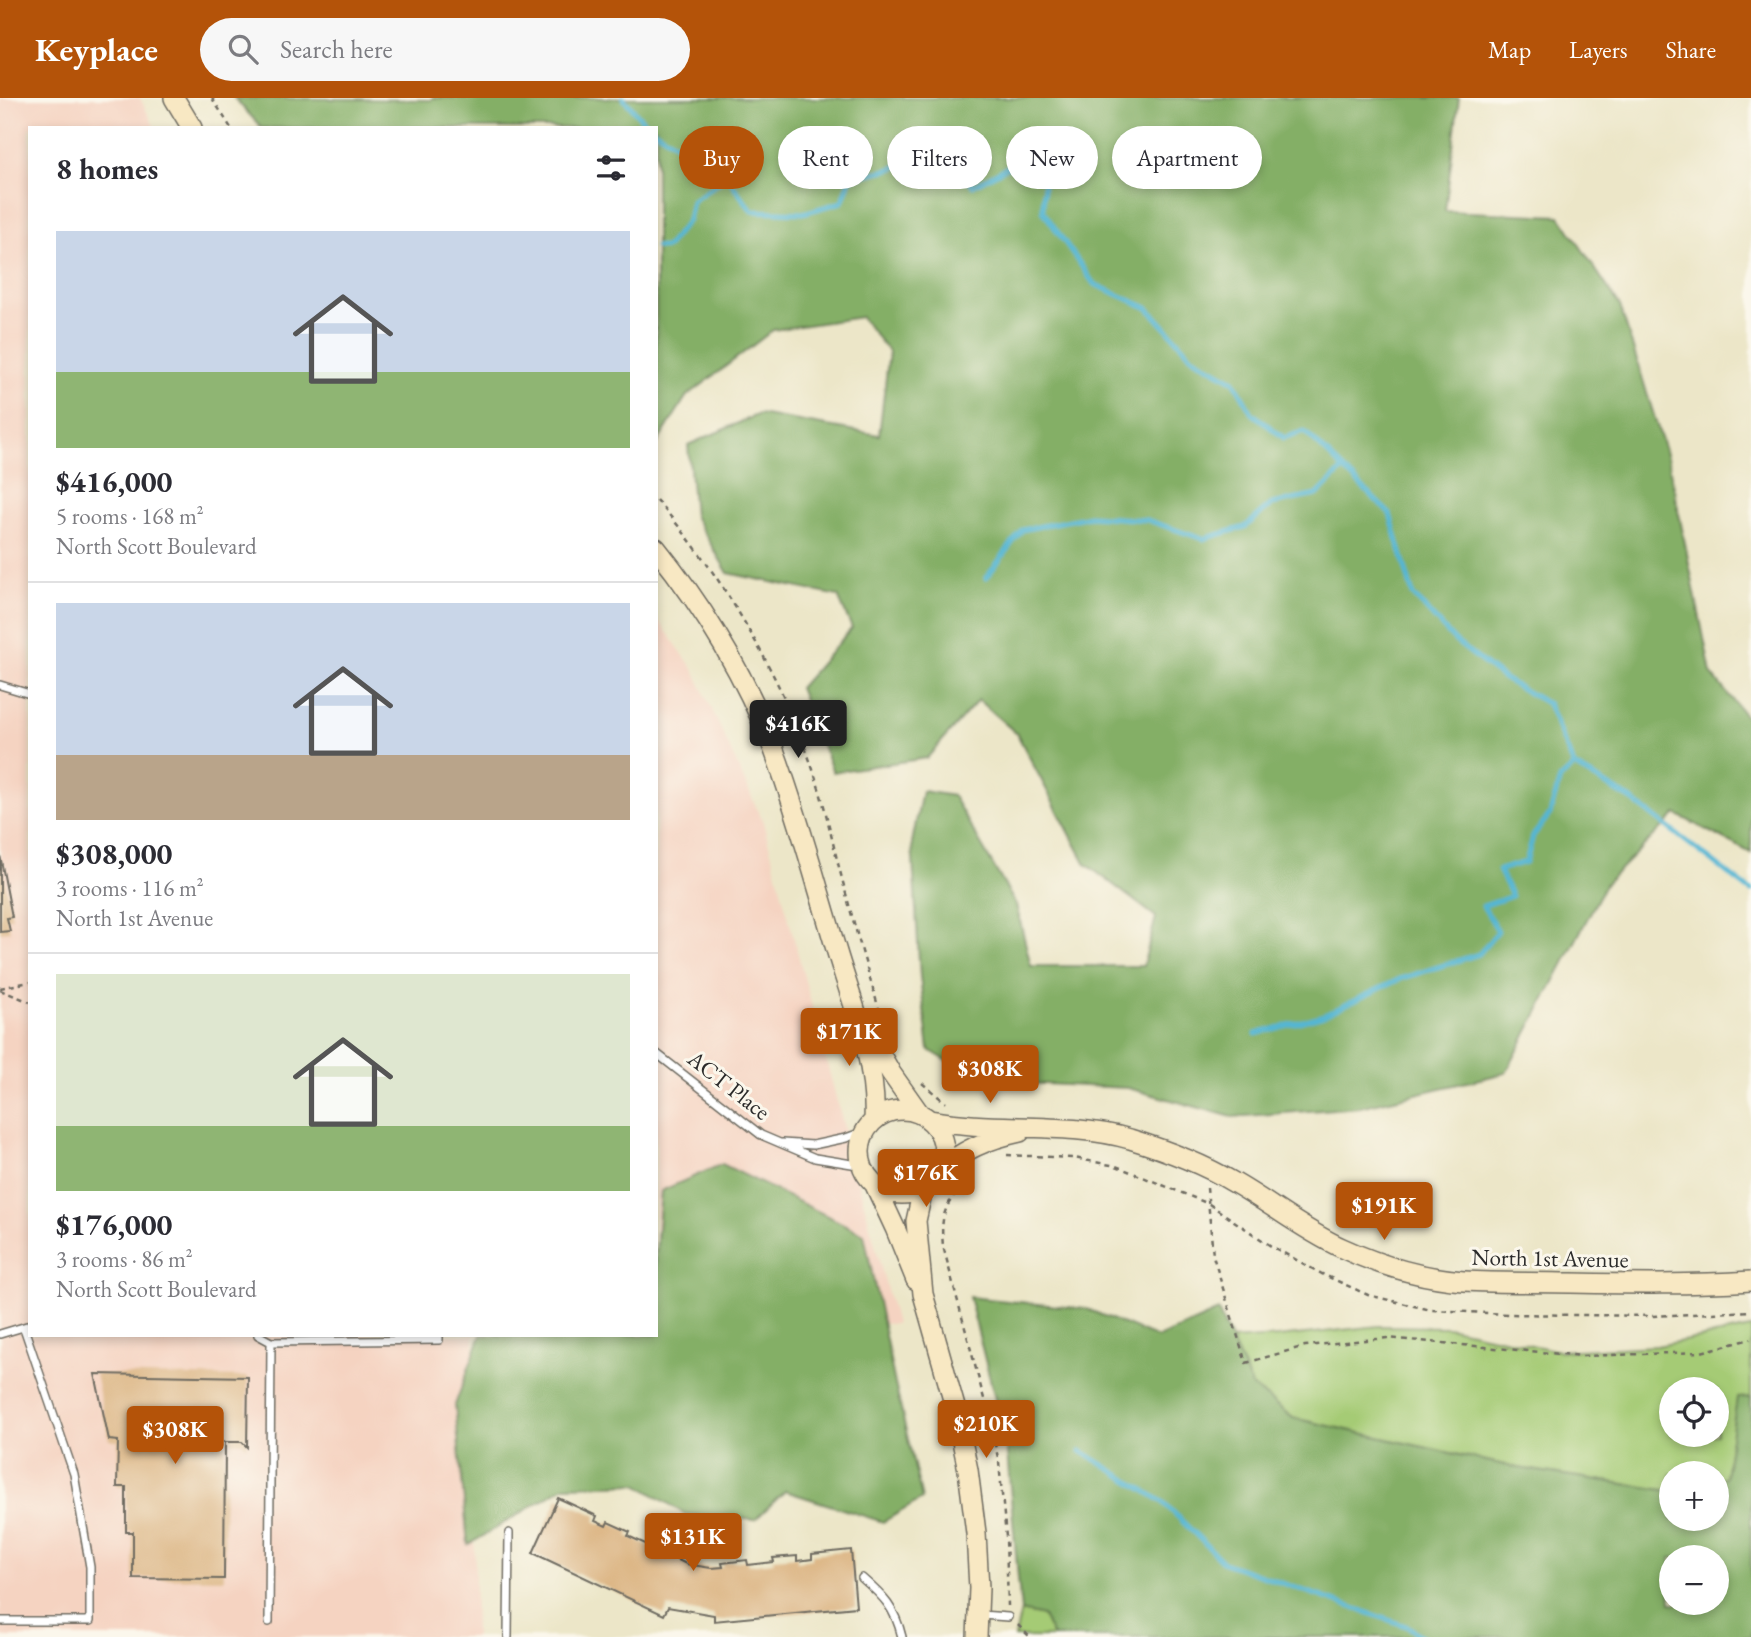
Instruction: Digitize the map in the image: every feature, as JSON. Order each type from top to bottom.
[{"type":"main road","points":[[174,98],[191,126]]},
{"type":"main road","points":[[658,551],[723,645],[773,748],[790,796],[870,1070],[869,1126],[860,1145],[861,1160],[895,1228],[911,1272],[923,1294]]},
{"type":"main road","points":[[855,1014],[891,1073],[925,1117],[938,1128],[944,1142],[941,1169],[923,1189],[897,1194],[885,1190],[869,1176]]},
{"type":"main road","points":[[869,1126],[886,1112],[900,1109],[925,1117]]},
{"type":"main road","name":"North 1st Avenue","points":[[925,1117],[957,1124],[1098,1132],[1168,1151],[1234,1182],[1308,1231],[1343,1248],[1383,1264],[1424,1275],[1462,1281],[1671,1285],[1751,1280]]},
{"type":"main road","name":"North 1st Avenue","points":[[941,1169],[961,1155],[1003,1137],[1045,1127]]},
{"type":"main road","points":[[923,1189],[916,1221],[923,1294],[956,1407],[968,1470],[976,1532],[977,1637]]},
{"type":"lane","points":[[0,685],[28,693]]},
{"type":"lane","name":"ACT Place","points":[[658,1055],[761,1135],[800,1153],[858,1165],[869,1176]]},
{"type":"lane","name":"ACT Place","points":[[781,1143],[813,1144],[846,1138],[869,1126]]},
{"type":"lane","points":[[0,1334],[27,1326]]},
{"type":"lane","points":[[0,1621],[90,1621],[90,1567],[74,1474],[30,1337]]},
{"type":"lane","points":[[262,1337],[271,1342],[312,1338],[439,1340],[439,1337]]},
{"type":"lane","points":[[269,1622],[271,1342]]},
{"type":"lane","points":[[508,1637],[509,1533]]},
{"type":"lane","points":[[862,1578],[884,1597],[895,1614],[902,1637]]},
{"type":"lane","points":[[978,1615],[1008,1617]]},
{"type":"path","points":[[212,98],[230,126]]},
{"type":"path","points":[[859,944],[884,1025]]},
{"type":"path","points":[[0,989],[28,982]]},
{"type":"path","points":[[0,989],[28,1001]]},
{"type":"path","points":[[918,1080],[956,1110],[957,1124]]},
{"type":"path","points":[[961,1155],[964,1181],[946,1205],[941,1226],[943,1246],[988,1410],[999,1462],[1006,1537],[1008,1617],[1030,1637]]},
{"type":"path","points":[[1205,1167],[1213,1256],[1246,1363],[1305,1346],[1387,1338],[1583,1356],[1701,1352],[1751,1339]]},
{"type":"shaded area","points":[[0,98],[140,98],[154,126],[28,126],[28,1337],[474,1337],[475,1637],[0,1637]]},
{"type":"shaded area","points":[[658,620],[694,670],[763,822],[896,1324],[658,1317]]},
{"type":"green space","points":[[234,98],[1459,98],[1445,211],[1560,216],[1620,306],[1669,464],[1711,673],[1751,723],[1751,853],[1676,814],[1606,883],[1506,1073],[1360,1107],[1232,1117],[1128,1088],[981,1081],[929,1050],[920,977],[912,843],[922,791],[953,796],[1016,905],[1031,966],[1143,966],[1156,917],[1086,864],[1017,734],[978,700],[927,758],[833,772],[799,688],[852,628],[838,596],[728,573],[694,516],[688,445],[759,414],[879,435],[889,352],[861,317],[773,330],[686,397],[658,442],[658,126],[260,126]]},
{"type":"green space","points":[[722,1164],[864,1234],[922,1499],[883,1522],[785,1491],[755,1520],[685,1514],[637,1484],[565,1486],[468,1545],[455,1405],[480,1337],[658,1337],[658,1228],[661,1191]]},
{"type":"green space","points":[[969,1297],[1087,1309],[1158,1338],[1218,1311],[1252,1386],[1293,1418],[1518,1468],[1659,1489],[1659,1531],[1729,1531],[1728,1461],[1737,1398],[1751,1397],[1751,1637],[1053,1637],[1043,1616],[1021,1611],[1006,1442]]},
{"type":"green space","points":[[1379,1326],[1448,1327],[1559,1351],[1657,1346],[1751,1328],[1751,1397],[1737,1399],[1728,1461],[1659,1461],[1659,1489],[1518,1468],[1293,1418],[1252,1386],[1231,1340]]},
{"type":"green space","points":[[1021,1611],[1043,1616],[1053,1637],[1015,1637]]},
{"type":"building","points":[[0,855],[12,917],[7,918],[10,931],[0,932]]},
{"type":"building","points":[[95,1374],[248,1377],[247,1447],[242,1442],[225,1442],[224,1579],[133,1578],[133,1532],[126,1532],[126,1487],[117,1487],[118,1441],[109,1440]]},
{"type":"building","points":[[558,1498],[597,1516],[595,1521],[606,1526],[608,1522],[630,1532],[628,1536],[654,1548],[656,1544],[676,1554],[674,1558],[686,1564],[711,1568],[723,1567],[722,1563],[747,1560],[748,1565],[774,1562],[773,1558],[797,1556],[797,1561],[812,1559],[812,1554],[851,1550],[856,1607],[714,1621],[714,1615],[668,1607],[664,1615],[533,1553]]},
{"type":"waterway","points":[[623,98],[649,126]]},
{"type":"waterway","points":[[658,132],[679,146]]},
{"type":"waterway","points":[[658,247],[666,248],[688,220],[692,201],[727,177],[752,211],[803,213],[842,202],[851,178],[895,168],[919,141],[944,144],[973,186],[1011,165],[1044,178],[1043,211],[1094,284],[1148,308],[1192,357],[1234,381],[1252,413],[1284,438],[1304,431],[1390,514],[1413,595],[1455,641],[1504,679],[1548,704],[1574,766],[1632,800],[1751,891]]},
{"type":"waterway","points":[[986,578],[1022,530],[1090,516],[1147,520],[1203,539],[1245,527],[1272,504],[1317,495],[1343,469]]},
{"type":"waterway","points":[[1256,1034],[1324,1015],[1400,979],[1479,954],[1498,931],[1483,906],[1512,896],[1499,870],[1526,862],[1533,836],[1550,814],[1560,779],[1574,766]]},
{"type":"waterway","points":[[1081,1451],[1163,1502],[1224,1563],[1409,1627],[1422,1637]]}]
